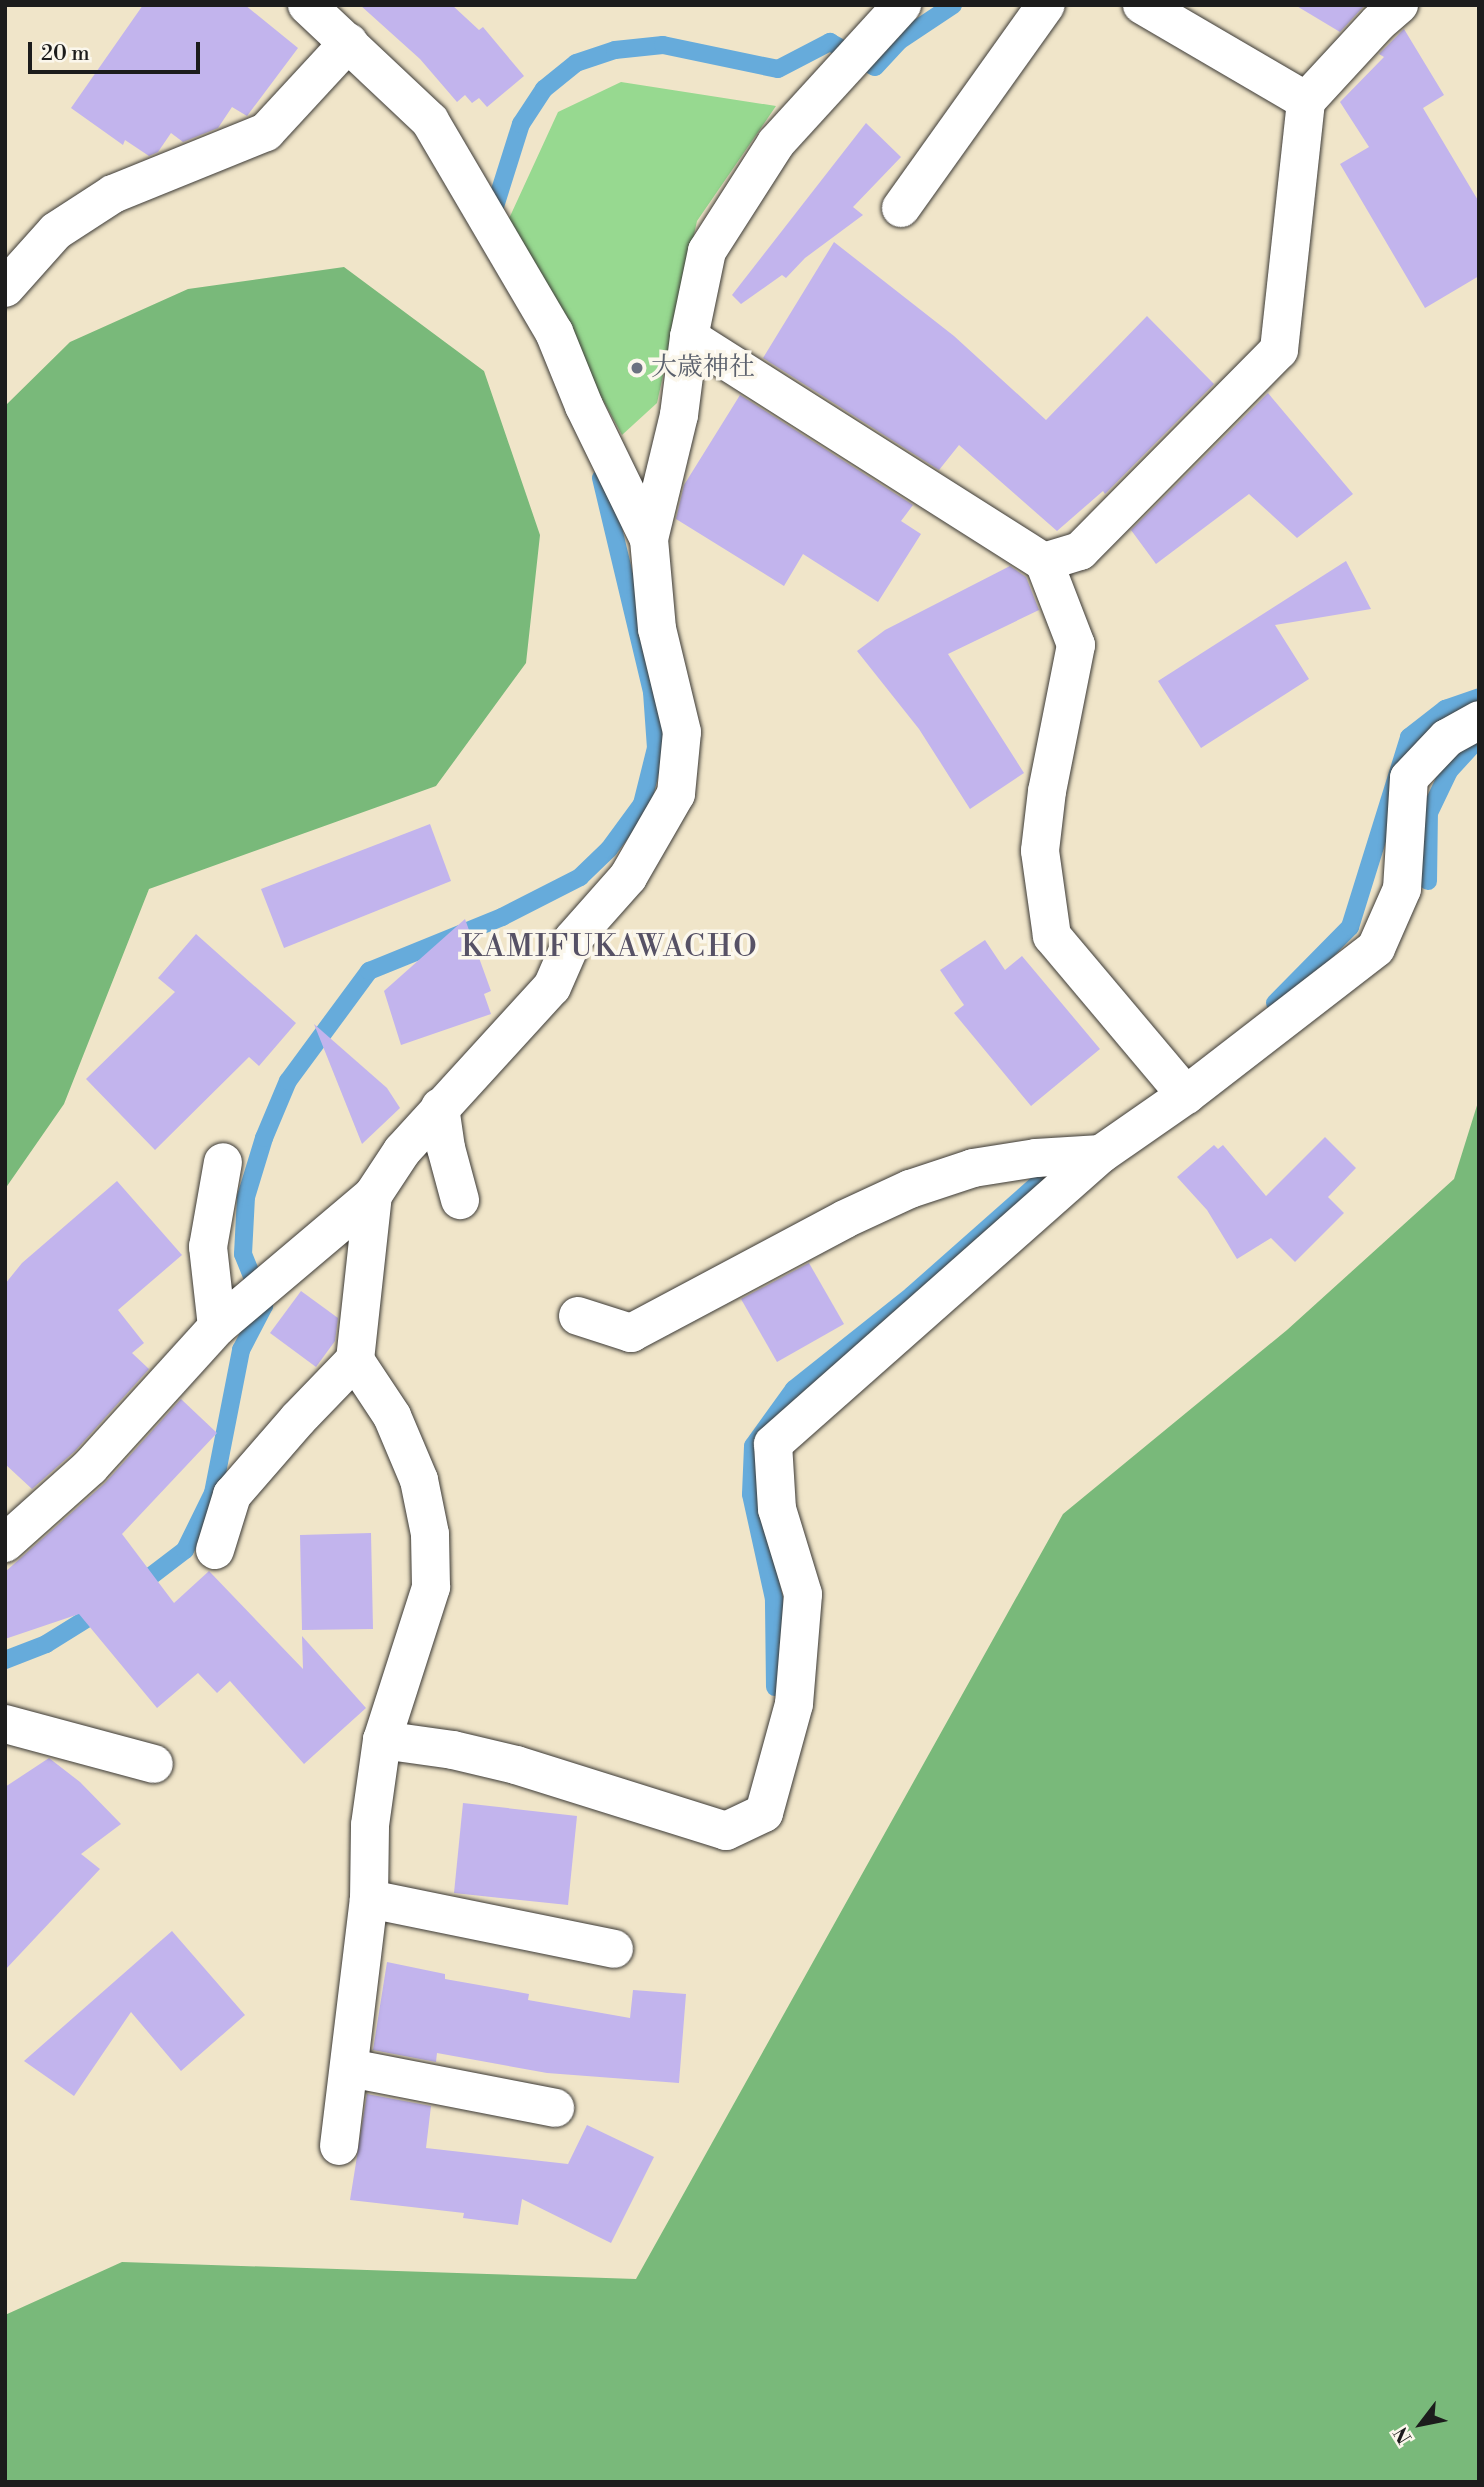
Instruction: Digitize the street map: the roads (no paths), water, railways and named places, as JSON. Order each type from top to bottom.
[{"type":"street","points":[[307,5],[430,121],[554,332],[584,406],[649,539]]},
{"type":"street","points":[[5,1543],[90,1467],[217,1327],[373,1195],[402,1151],[552,987],[573,939],[628,877],[676,794],[682,732],[657,629],[649,539],[679,415],[689,337],[707,251],[776,143],[902,5]]},
{"type":"street","points":[[901,208],[1046,5]]},
{"type":"street","points":[[1142,5],[1306,101]]},
{"type":"street","points":[[1044,562],[1080,551],[1279,350],[1306,101],[1378,23],[1399,5]]},
{"type":"street","points":[[5,288],[56,231],[113,194],[266,132],[349,42]]},
{"type":"street","points":[[689,337],[1044,562],[1076,645],[1047,792],[1040,851],[1052,936],[1186,1095]]},
{"type":"street","points":[[382,1740],[453,1750],[516,1765],[726,1831],[764,1813],[793,1704],[803,1594],[777,1510],[773,1444],[1101,1154],[1186,1095],[1376,948],[1402,889],[1409,778],[1447,738],[1479,720]]},
{"type":"street","points":[[440,1107],[446,1148],[460,1200]]},
{"type":"street","points":[[578,1316],[631,1333],[845,1219],[910,1189],[973,1168],[1036,1158],[1101,1154]]},
{"type":"street","points":[[217,1327],[208,1247],[223,1162]]},
{"type":"street","points":[[215,1550],[232,1495],[298,1419],[355,1360],[373,1195]]},
{"type":"street","points":[[339,2146],[369,1899],[370,1825],[382,1740],[430,1587],[430,1534],[419,1480],[392,1416],[355,1360]]},
{"type":"street","points":[[5,1724],[154,1764]]},
{"type":"street","points":[[369,1899],[614,1949]]},
{"type":"street","points":[[350,2068],[555,2108]]},
{"type":"waterway","points":[[491,219],[521,124],[544,89],[576,63],[615,50],[663,45],[778,69],[830,42],[875,67],[899,41],[953,5]]},
{"type":"waterway","points":[[134,1589],[185,1550],[213,1493],[241,1350],[264,1306],[243,1254],[246,1197],[264,1138],[288,1081],[369,971],[502,917],[580,877],[609,849],[642,804],[656,748],[652,692],[601,478]]},
{"type":"waterway","points":[[1275,1003],[1350,927],[1409,737],[1445,709],[1479,697]]},
{"type":"waterway","points":[[1428,881],[1429,813],[1449,771],[1479,738]]},
{"type":"waterway","points":[[775,1687],[774,1599],[751,1494],[753,1446],[794,1389],[912,1295],[1043,1179]]},
{"type":"waterway","points":[[5,1660],[46,1644],[104,1608]]},
{"type":"place","name":"大歳神社","points":[[637,368]]},
{"type":"district","name":"KAMIFUKAWACHO","points":[[610,947]]}]
